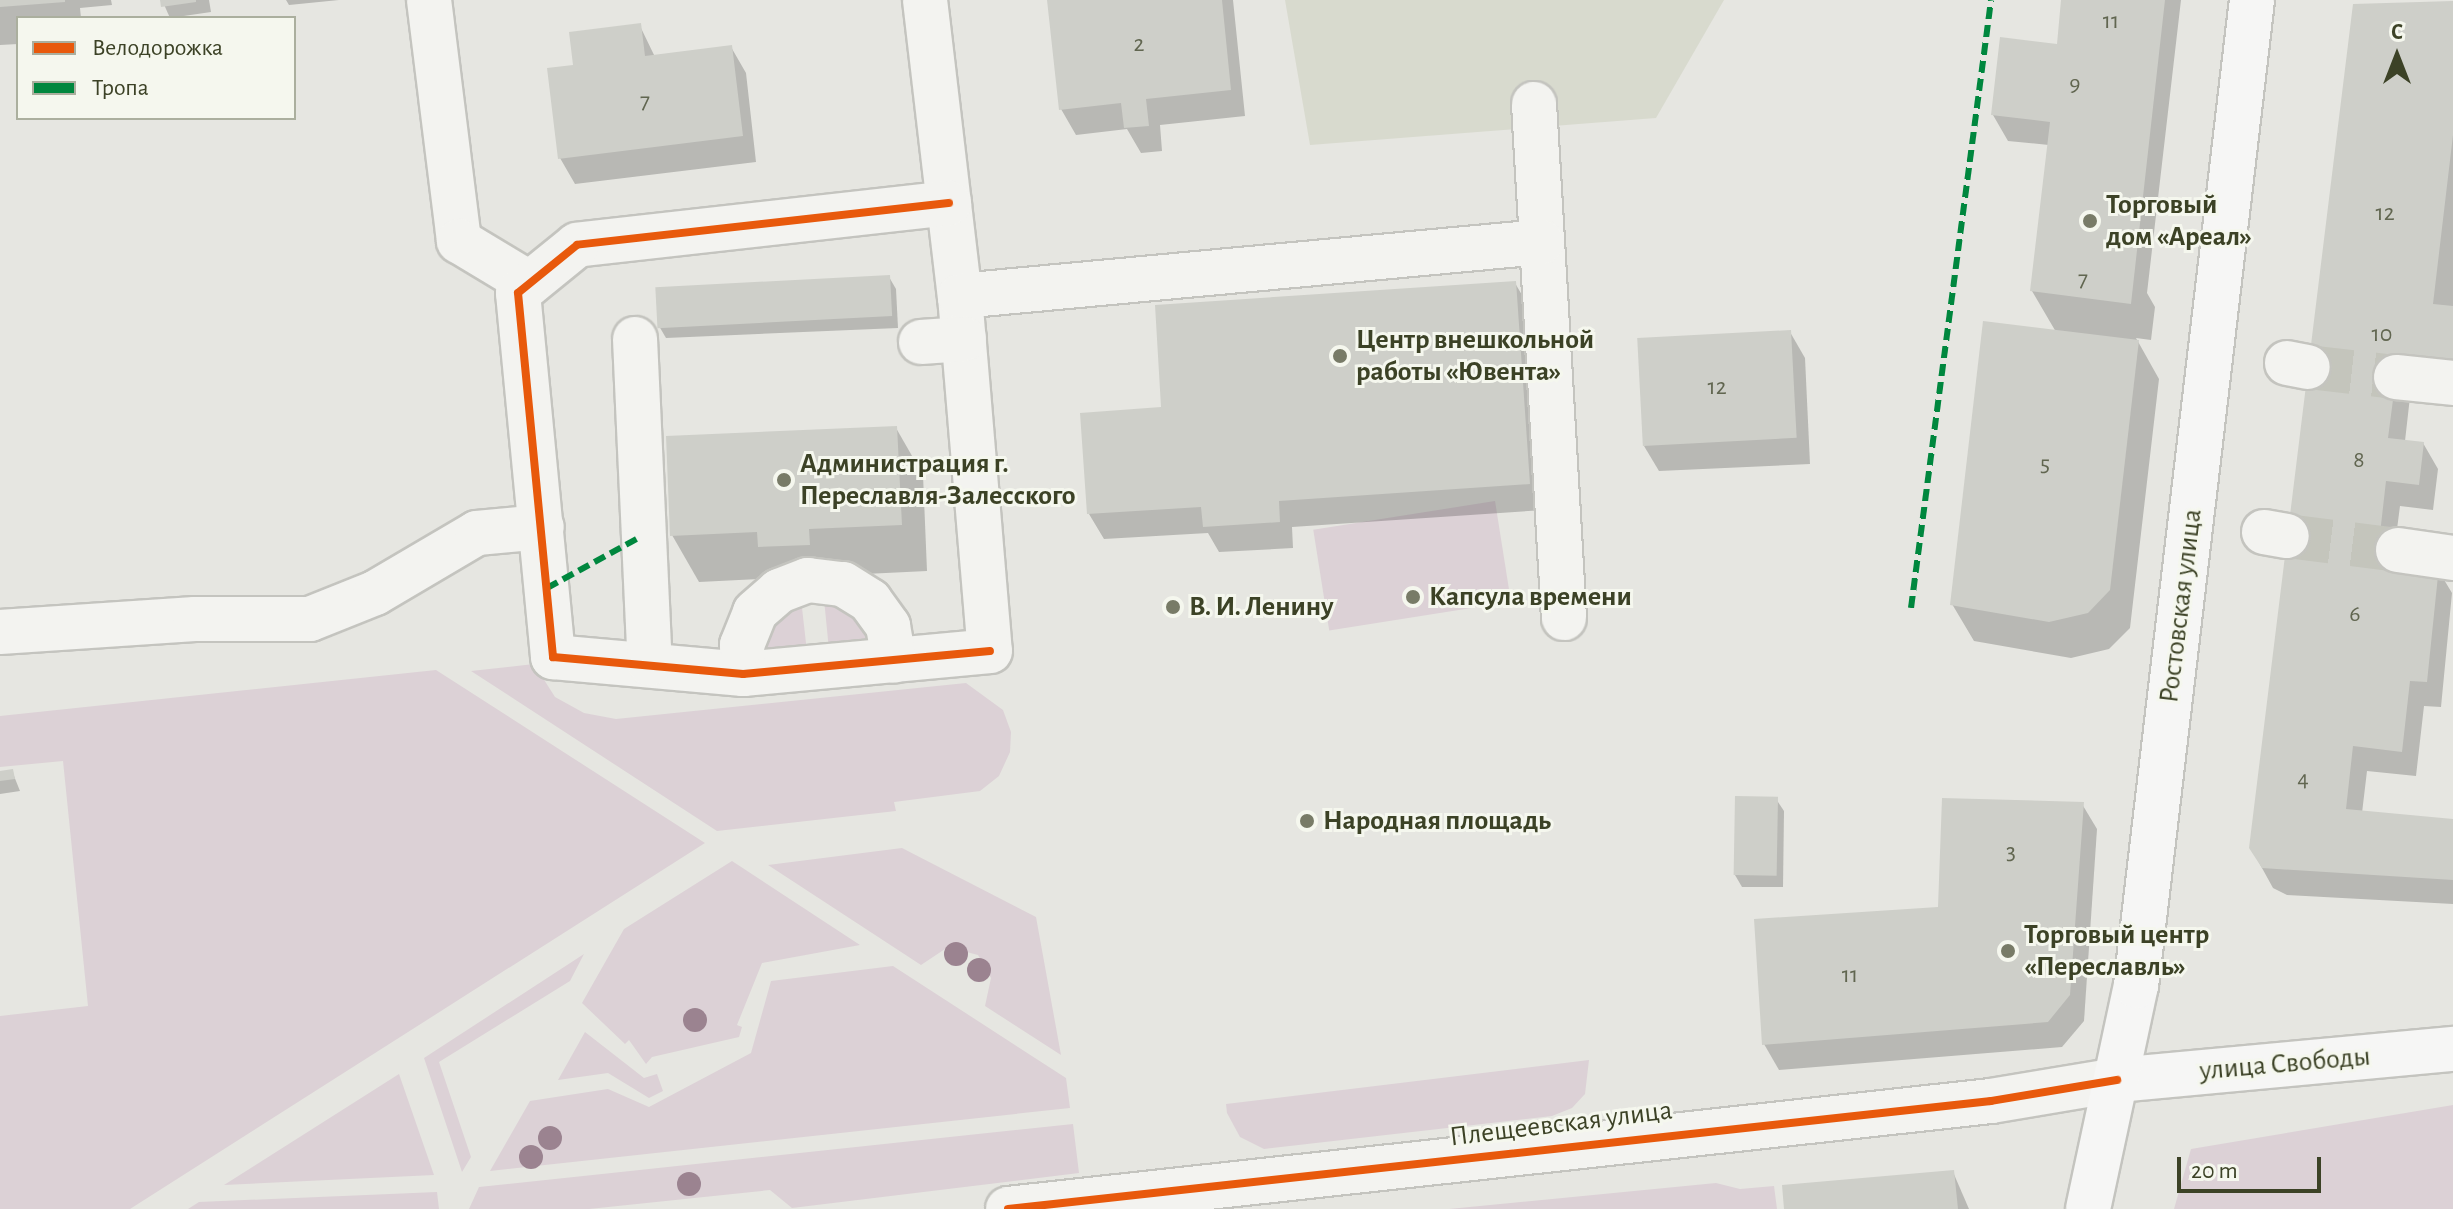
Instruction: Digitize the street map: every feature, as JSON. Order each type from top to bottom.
[{"type":"main road","name":"Ростовская улица","points":[[2088,1209],[2117,1080],[2154,846],[2252,0]]},
{"type":"main road","name":"улица Свободы","points":[[2117,1080],[2453,1049]]},
{"type":"street","points":[[429,0],[459,241],[529,283]]},
{"type":"street","points":[[925,0],[960,296],[942,341],[997,658],[894,660],[743,674],[553,657],[518,293],[577,245],[949,203]]},
{"type":"street","points":[[1534,104],[1564,618]]},
{"type":"street","points":[[960,296],[1541,242]]},
{"type":"street","points":[[635,339],[650,664]]},
{"type":"street","points":[[2396,377],[2453,383]]},
{"type":"street","points":[[0,632],[195,619],[310,619],[375,593],[477,533],[542,527]]},
{"type":"street","points":[[2398,550],[2453,558]]},
{"type":"street","points":[[743,674],[742,645],[755,612],[779,591],[808,580],[843,584],[870,601],[890,632],[894,660]]},
{"type":"street","name":"Плещеевская улица","points":[[1008,1209],[1991,1101],[2117,1080]]},
{"type":"shaded area","points":[[1285,0],[1724,0],[1656,118],[1310,145]]},
{"type":"shaded area","points":[[1495,501],[1511,602],[1329,631],[1313,530]]},
{"type":"shaded area","points":[[823,589],[886,635],[830,660]]},
{"type":"shaded area","points":[[800,590],[808,661],[748,656]]},
{"type":"shaded area","points":[[534,664],[555,697],[584,713],[616,719],[966,683],[1003,710],[1011,732],[1010,752],[999,776],[980,791],[894,802],[896,811],[717,831],[471,671]]},
{"type":"shaded area","points":[[436,670],[705,843],[130,1209],[0,1209],[0,1016],[88,1006],[63,761],[0,767],[0,716]]},
{"type":"shaded area","points":[[902,848],[1036,917],[1061,1055],[985,1006],[991,978],[978,955],[948,947],[921,965],[768,865]]},
{"type":"shaded area","points":[[732,861],[860,945],[762,963],[737,1025],[742,1027],[739,1037],[652,1057],[646,1064],[629,1040],[625,1044],[582,1003],[624,929]]},
{"type":"shaded area","points":[[584,954],[570,981],[439,1062],[471,1157],[462,1172],[424,1058]]},
{"type":"shaded area","points":[[893,966],[1066,1078],[1070,1108],[490,1171],[530,1101],[608,1089],[649,1107],[751,1053],[771,981]]},
{"type":"shaded area","points":[[585,1032],[644,1078],[657,1074],[663,1091],[649,1098],[608,1073],[558,1080]]},
{"type":"shaded area","points":[[1589,1060],[1585,1094],[1572,1108],[1552,1116],[1264,1149],[1240,1137],[1227,1113],[1226,1104]]},
{"type":"shaded area","points":[[399,1074],[434,1175],[224,1185]]},
{"type":"shaded area","points":[[2453,1105],[2453,1209],[2174,1209],[2191,1149]]},
{"type":"shaded area","points":[[1073,1124],[1079,1173],[792,1208],[770,1190],[589,1209],[469,1209],[479,1187]]},
{"type":"shaded area","points":[[1716,1183],[1740,1189],[1774,1186],[1777,1209],[1449,1209]]},
{"type":"shaded area","points":[[437,1192],[439,1209],[188,1209],[199,1202]]},
{"type":"building","points":[[0,0],[65,0],[65,2],[0,7]]},
{"type":"building","points":[[160,0],[196,0],[196,2],[161,7]]},
{"type":"building","points":[[1047,0],[1222,0],[1231,90],[1146,99],[1149,126],[1124,128],[1121,103],[1059,110]]},
{"type":"building","points":[[2061,0],[2165,0],[2131,304],[2030,291],[2050,122],[1991,115],[2000,37],[2057,44]]},
{"type":"building","points":[[2453,1],[2453,135],[2433,304],[2453,306],[2453,370],[2396,377],[2388,438],[2424,442],[2419,485],[2386,481],[2380,534],[2400,535],[2439,566],[2427,682],[2410,681],[2402,752],[2353,746],[2346,809],[2453,819],[2453,880],[2262,868],[2249,848],[2353,4]]},
{"type":"building","points":[[641,23],[645,56],[732,45],[743,136],[558,159],[547,68],[573,65],[569,32]]},
{"type":"building","points":[[890,275],[892,316],[657,328],[655,287]]},
{"type":"building","name":"Центр внешкольной работы «Ювента»","points":[[1516,281],[1530,484],[1279,501],[1280,522],[1203,527],[1201,507],[1087,514],[1080,413],[1161,407],[1155,305]]},
{"type":"building","points":[[1983,321],[2139,340],[2110,590],[2088,613],[2049,622],[1950,605]]},
{"type":"building","points":[[1791,330],[1797,438],[1643,446],[1637,338]]},
{"type":"building","name":"Администрация г. Переславля-Залесского","points":[[897,426],[902,525],[809,529],[810,545],[758,547],[757,532],[670,536],[666,436]]},
{"type":"building","points":[[13,769],[15,779],[0,781],[0,771]]},
{"type":"building","points":[[1735,796],[1778,797],[1777,876],[1734,875]]},
{"type":"building","points":[[1942,798],[2084,802],[2070,995],[2048,1022],[1762,1045],[1754,919],[1938,907]]},
{"type":"building","points":[[1954,1170],[1958,1209],[1784,1209],[1782,1185]]},
{"type":"tunnel","points":[[2308,367],[2396,377]]},
{"type":"tunnel","points":[[2287,536],[2398,550]]},
{"type":"marked path","points":[[1911,608],[1991,0]]},
{"type":"marked path","points":[[547,588],[642,536]]},
{"type":"cycle path","points":[[949,203],[577,245],[518,293],[553,657],[743,674],[990,651]]},
{"type":"cycle path","points":[[1008,1209],[1991,1101],[2117,1080]]},
{"type":"place","name":"Торговый дом «Ареал»","points":[[2090,221]]},
{"type":"place","name":"Центр внешкольной работы «Ювента»","points":[[1340,356]]},
{"type":"place","name":"Администрация г. Переславля-Залесского","points":[[784,480]]},
{"type":"place","name":"Капсула времени","points":[[1413,597]]},
{"type":"place","name":"В. И. Ленину","points":[[1173,607]]},
{"type":"place","name":"Народная площадь","points":[[1307,821]]},
{"type":"place","name":"Торговый центр «Переславль»","points":[[2008,951]]}]
